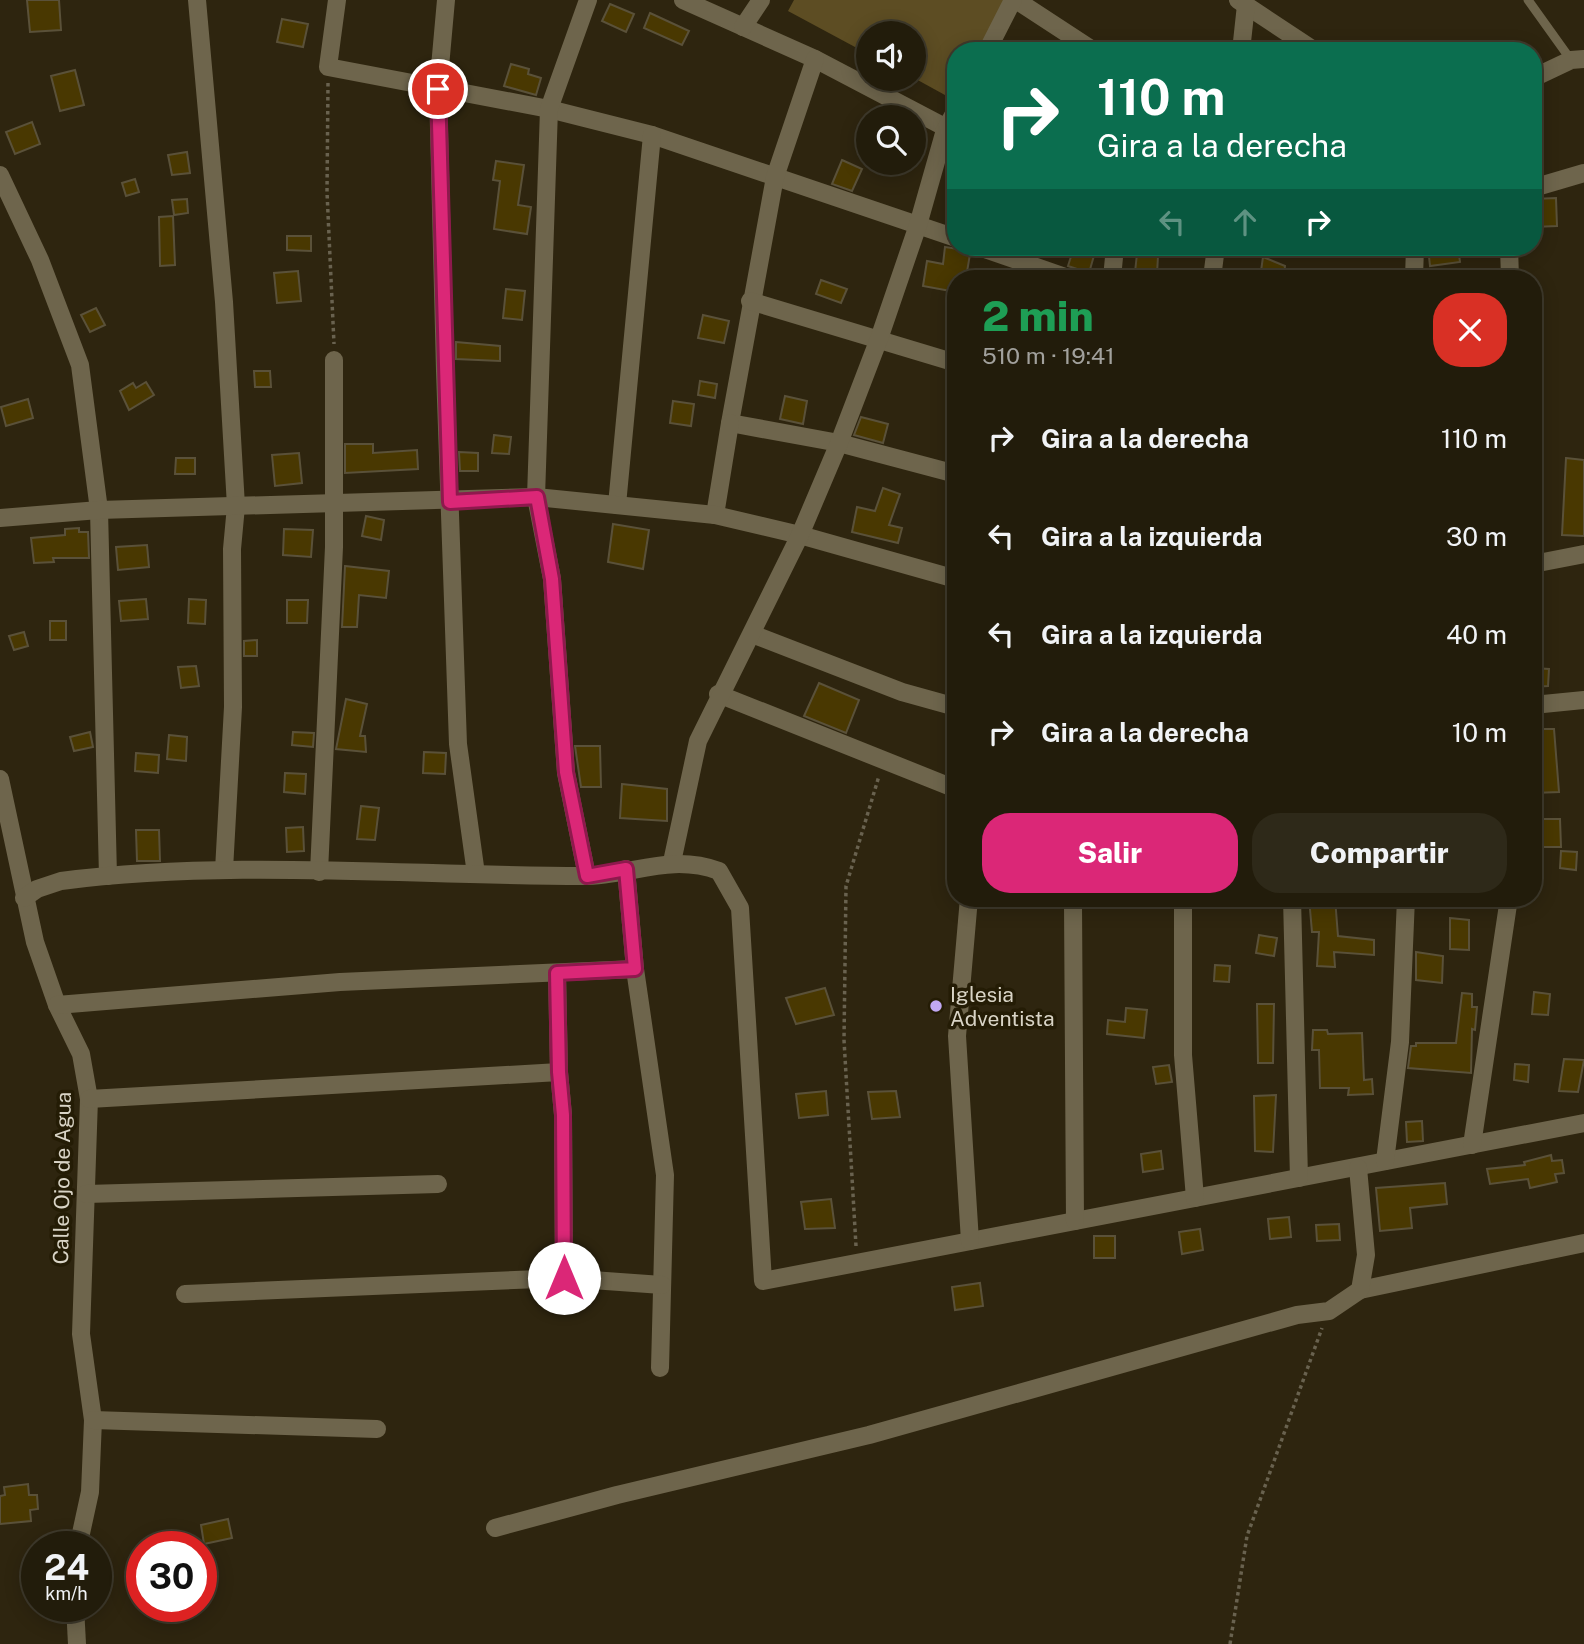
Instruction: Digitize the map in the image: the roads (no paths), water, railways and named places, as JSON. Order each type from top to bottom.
[{"type":"street","points":[[197,0],[224,302],[236,506],[232,549],[233,707],[224,870]]},
{"type":"street","points":[[337,0],[328,67],[549,109],[652,135],[947,235]]},
{"type":"street","points":[[446,0],[438,89],[458,744],[476,874]]},
{"type":"street","points":[[683,0],[815,59],[947,130]]},
{"type":"street","points":[[743,27],[761,0]]},
{"type":"street","points":[[991,42],[1015,0],[1080,42]]},
{"type":"street","points":[[584,1],[549,109],[537,497],[552,579],[566,772],[587,876]]},
{"type":"street","points":[[1241,42],[1242,2]]},
{"type":"street","points":[[1242,2],[1302,42]]},
{"type":"street","points":[[715,515],[750,301],[775,177],[815,59]]},
{"type":"street","points":[[1542,74],[1577,59]]},
{"type":"street","points":[[617,505],[652,135]]},
{"type":"street","points":[[672,862],[698,741],[718,694],[752,634],[800,535],[839,443],[878,341],[947,141]]},
{"type":"street","points":[[1542,185],[1584,173]]},
{"type":"street","points":[[0,175],[40,260],[80,365],[99,510],[108,876]]},
{"type":"street","points":[[1005,256],[1045,270]]},
{"type":"street","points":[[750,301],[947,360]]},
{"type":"street","points":[[319,872],[334,547],[334,360]]},
{"type":"street","points":[[730,423],[839,443],[947,472]]},
{"type":"street","points":[[0,517],[99,510],[333,502],[450,502],[537,497],[715,515],[800,535],[947,576]]},
{"type":"street","points":[[1542,562],[1584,554]]},
{"type":"street","points":[[752,634],[902,692],[947,704]]},
{"type":"street","points":[[718,694],[947,786]]},
{"type":"street","points":[[1542,704],[1584,700]]},
{"type":"street","name":"Calle Ojo de Agua","points":[[0,779],[35,942],[57,1005],[81,1054],[89,1099],[81,1334],[93,1420],[90,1492],[81,1531]]},
{"type":"street","points":[[24,898],[37,889],[61,881],[224,870],[587,876],[672,862],[703,865],[719,871],[740,908],[763,1281],[1584,1123]]},
{"type":"street","points":[[626,869],[635,969],[665,1175],[660,1368]]},
{"type":"street","points":[[969,907],[957,1036],[970,1241]]},
{"type":"street","points":[[1073,907],[1075,1221]]},
{"type":"street","points":[[1183,907],[1183,1055],[1195,1198]]},
{"type":"street","points":[[1292,907],[1299,1178]]},
{"type":"street","points":[[1385,1161],[1400,1042],[1406,907]]},
{"type":"street","points":[[1472,1145],[1508,907]]},
{"type":"street","points":[[57,1005],[340,982],[635,969]]},
{"type":"street","points":[[557,973],[559,1072],[563,1115],[564,1278]]},
{"type":"street","points":[[89,1099],[559,1072]]},
{"type":"street","points":[[1358,1168],[1366,1255],[1360,1290]]},
{"type":"street","points":[[86,1194],[438,1184]]},
{"type":"street","points":[[495,1528],[869,1435],[1297,1315],[1329,1311],[1360,1290],[1584,1243]]},
{"type":"street","points":[[185,1294],[564,1278],[662,1285]]},
{"type":"street","points":[[93,1420],[377,1429]]},
{"type":"street","points":[[76,1622],[77,1644]]},
{"type":"lane","points":[[1528,0],[1577,59]]},
{"type":"place","name":"Iglesia Adventista","points":[[936,1006]]}]
